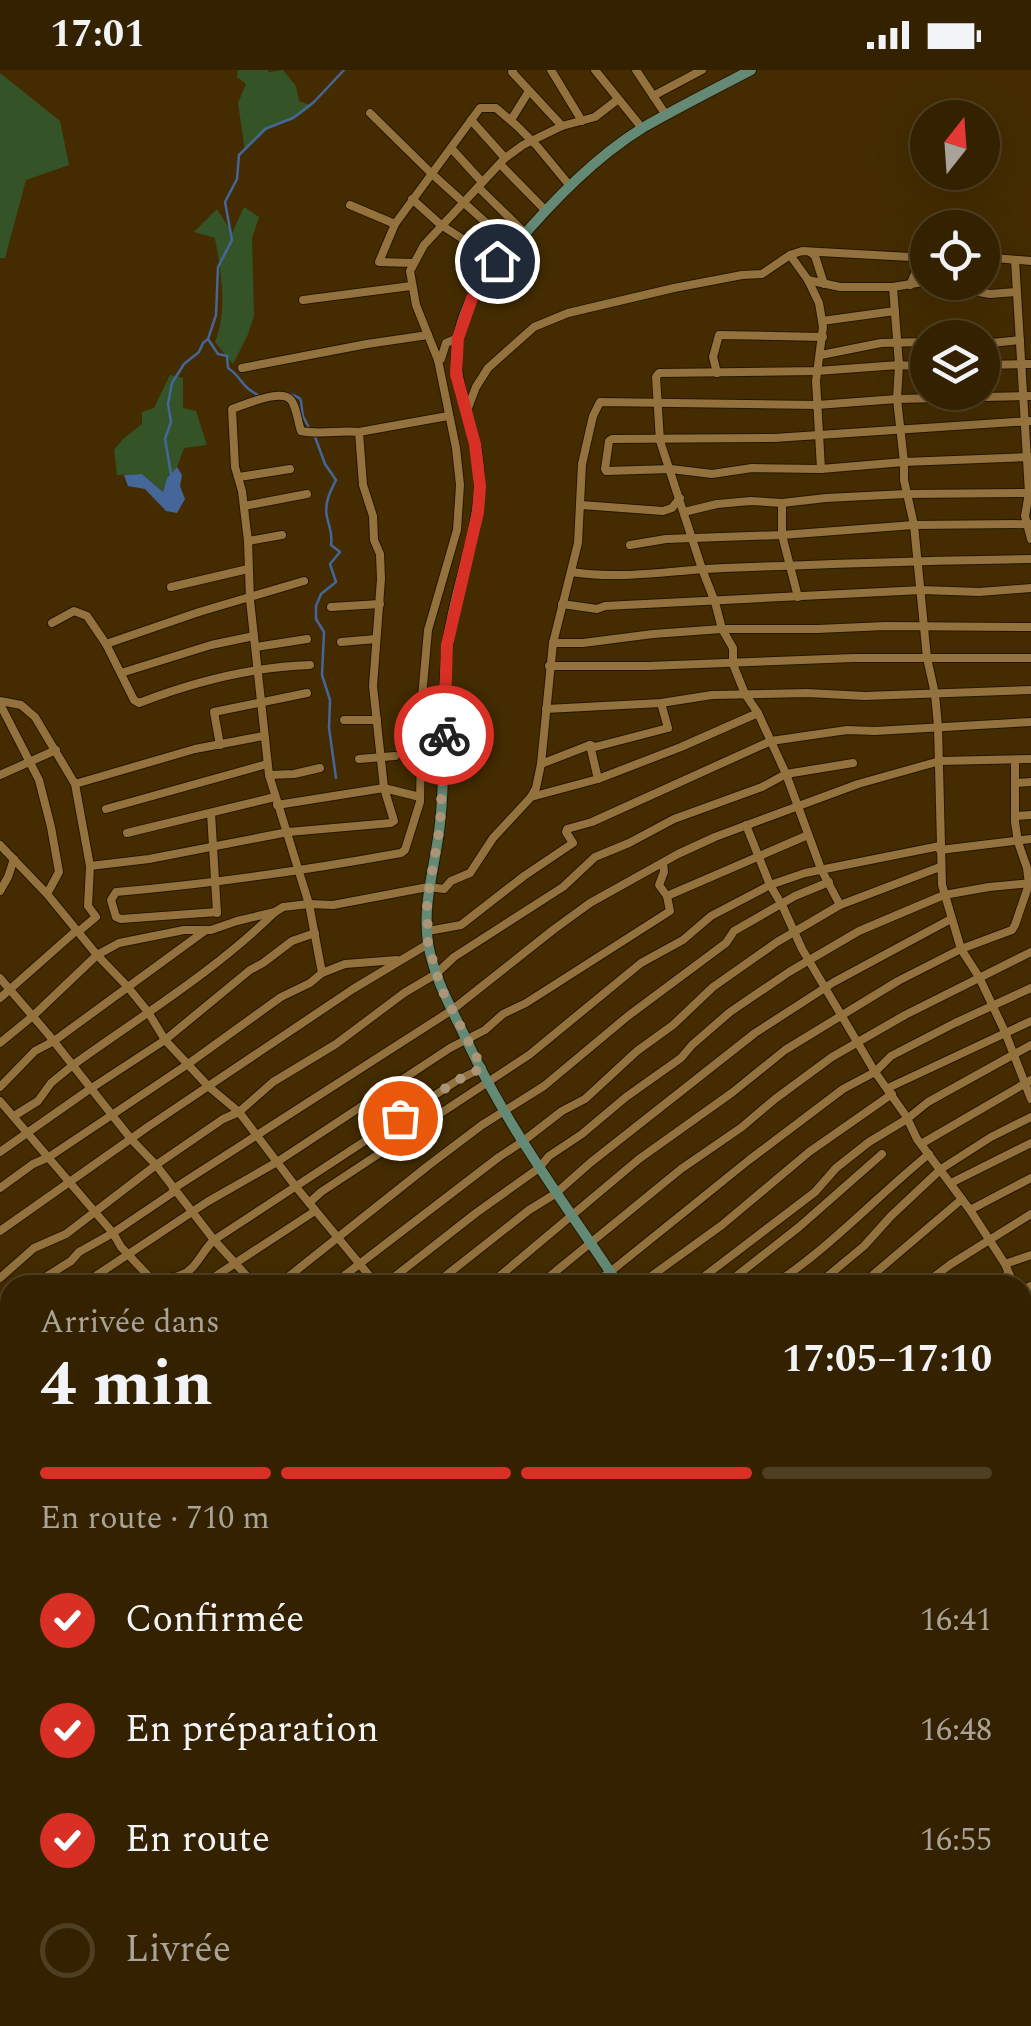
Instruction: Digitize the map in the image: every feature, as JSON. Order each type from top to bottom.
[{"type":"main road","points":[[612,1275],[555,1194],[504,1111],[452,1010],[428,944],[428,887],[440,826],[447,645],[478,512],[480,486],[478,458],[456,374],[458,338],[472,298],[497,261],[570,186],[642,128],[751,70]]},
{"type":"street","points":[[514,70],[562,126]]},
{"type":"street","points":[[551,70],[582,121]]},
{"type":"street","points":[[595,70],[642,128]]},
{"type":"street","points":[[636,70],[666,115]]},
{"type":"street","points":[[653,96],[702,70]]},
{"type":"street","points":[[510,120],[530,91]]},
{"type":"street","points":[[217,912],[120,919],[111,900],[116,892],[300,872],[404,852],[420,797],[428,630],[456,530],[460,474],[438,360],[411,286],[410,271],[424,245],[503,161],[532,140],[595,117],[618,100]]},
{"type":"street","points":[[413,263],[379,262],[394,224],[476,111],[496,108],[532,140],[570,186]]},
{"type":"street","points":[[370,113],[513,247]]},
{"type":"street","points":[[471,120],[546,211]]},
{"type":"street","points":[[451,148],[525,232]]},
{"type":"street","points":[[412,199],[442,225],[497,261]]},
{"type":"street","points":[[350,205],[394,224]]},
{"type":"street","points":[[810,252],[824,284]]},
{"type":"street","points":[[790,254],[808,280],[822,321],[817,372],[821,469]]},
{"type":"street","points":[[466,413],[488,368],[534,328],[568,313],[663,290],[762,274],[790,254],[910,258]]},
{"type":"street","points":[[1000,259],[1031,261]]},
{"type":"street","points":[[1015,260],[1017,324],[1026,364],[1030,493],[1024,510],[1031,539]]},
{"type":"street","points":[[808,280],[840,287],[910,285]]},
{"type":"street","points":[[302,300],[411,286]]},
{"type":"street","points":[[893,287],[899,365],[897,399],[906,494],[919,560],[927,658],[938,726],[940,867],[944,895],[962,950],[980,977],[1028,1082],[1031,1099]]},
{"type":"street","points":[[1000,293],[1016,292]]},
{"type":"street","points":[[822,321],[895,310]]},
{"type":"street","points":[[1017,324],[1031,322]]},
{"type":"street","points":[[718,373],[713,357],[719,335],[823,336]]},
{"type":"street","points":[[242,368],[428,336]]},
{"type":"street","points":[[438,360],[446,343],[458,338]]},
{"type":"street","points":[[1000,342],[1020,340]]},
{"type":"street","points":[[821,355],[850,347],[910,342]]},
{"type":"street","points":[[1000,365],[1026,364]]},
{"type":"street","points":[[840,905],[821,869],[786,774],[733,664],[733,648],[722,629],[660,440],[656,377],[660,373],[817,372],[910,366]]},
{"type":"street","points":[[322,974],[310,904],[269,775],[250,598],[248,541],[232,444],[232,409],[280,395],[292,400],[301,431],[314,434],[359,432],[448,416]]},
{"type":"street","points":[[14,1116],[38,1101],[72,1065],[224,957],[283,907],[333,904],[428,887],[444,889],[453,880],[470,874],[493,838],[536,788],[549,666],[578,543],[584,449],[600,402],[817,405],[1026,396]]},
{"type":"street","points":[[1027,421],[788,438],[612,439],[604,469],[712,474],[752,468],[821,469],[1028,457]]},
{"type":"street","points":[[90,866],[288,832],[391,824],[373,686],[380,554],[363,486],[359,432]]},
{"type":"street","points":[[584,449],[608,454]]},
{"type":"street","points":[[239,477],[290,469]]},
{"type":"street","points":[[684,512],[751,501],[1030,493]]},
{"type":"street","points":[[244,506],[307,494]]},
{"type":"street","points":[[581,505],[663,511],[672,508],[680,498]]},
{"type":"street","points":[[782,503],[782,535],[798,597]]},
{"type":"street","points":[[630,544],[914,526],[1029,524]]},
{"type":"street","points":[[248,541],[282,535]]},
{"type":"street","points":[[571,572],[611,577],[702,569],[1031,559]]},
{"type":"street","points":[[171,587],[248,569]]},
{"type":"street","points":[[106,644],[304,581]]},
{"type":"street","points":[[562,604],[597,609],[922,590],[978,592],[1031,588]]},
{"type":"street","points":[[331,607],[380,604]]},
{"type":"street","points":[[52,623],[78,612],[87,616],[139,703],[258,670],[310,665]]},
{"type":"street","points":[[553,643],[722,629],[1031,627]]},
{"type":"street","points":[[122,673],[254,636]]},
{"type":"street","points":[[256,647],[306,638]]},
{"type":"street","points":[[341,642],[376,640]]},
{"type":"street","points":[[549,666],[608,668],[843,658],[1031,658]]},
{"type":"street","points":[[546,708],[661,703],[712,695],[1031,690]]},
{"type":"street","points":[[220,745],[214,712],[307,693]]},
{"type":"street","points":[[0,702],[21,705],[36,718],[76,784],[90,866],[88,906],[96,918]]},
{"type":"street","points":[[0,702],[39,780],[52,827],[59,869],[48,894]]},
{"type":"street","points":[[541,764],[590,745],[596,747],[668,728],[661,703]]},
{"type":"street","points":[[531,797],[598,779],[758,713]]},
{"type":"street","points":[[344,720],[376,720]]},
{"type":"street","points":[[428,931],[462,925],[572,843],[568,829],[592,822],[771,741],[847,730],[1031,722]]},
{"type":"street","points":[[76,784],[195,749],[263,736]]},
{"type":"street","points":[[590,745],[598,779]]},
{"type":"street","points":[[0,775],[56,750]]},
{"type":"street","points":[[359,759],[395,756]]},
{"type":"street","points":[[49,1275],[452,1010],[590,903],[663,863],[715,837],[858,784],[940,761],[1031,759]]},
{"type":"street","points":[[500,1275],[639,1159],[785,1050],[898,980],[1012,930],[1030,884],[1018,842],[1014,761]]},
{"type":"street","points":[[1,1275],[34,1248],[66,1234],[156,1165],[239,1112],[273,1082],[336,1044],[436,974],[454,957],[562,887],[596,858],[674,819],[762,787],[786,774],[853,763]]},
{"type":"street","points":[[106,808],[268,764]]},
{"type":"street","points":[[269,775],[320,768]]},
{"type":"street","points":[[1015,783],[1031,782]]},
{"type":"street","points":[[127,834],[276,801],[384,788],[420,797]]},
{"type":"street","points":[[211,813],[220,927]]},
{"type":"street","points":[[1016,816],[1031,814]]},
{"type":"street","points":[[746,825],[794,933],[875,1072],[1009,1274]]},
{"type":"street","points":[[667,896],[808,835]]},
{"type":"street","points":[[218,1275],[312,1207],[321,1192],[529,1055],[649,957],[683,940],[711,916],[770,886],[821,869],[940,848],[1031,840]]},
{"type":"street","points":[[0,845],[127,986],[165,1040],[209,1088],[239,1112],[370,1275]]},
{"type":"street","points":[[0,892],[14,859]]},
{"type":"street","points":[[98,1275],[670,910],[659,885],[663,863]]},
{"type":"street","points":[[346,1275],[562,1110],[585,1099],[713,987],[777,942],[840,905],[940,867]]},
{"type":"street","points":[[291,1275],[430,1164],[544,1086],[628,1016],[726,943],[734,931],[795,896],[829,882]]},
{"type":"street","points":[[394,1275],[681,1058],[730,1012],[790,972],[859,931],[944,895],[1030,884]]},
{"type":"street","points":[[0,998],[78,931],[113,910]]},
{"type":"street","points":[[0,1043],[106,948],[142,937],[206,930],[275,912]]},
{"type":"street","points":[[447,1275],[756,1033],[826,986],[950,919]]},
{"type":"street","points":[[0,1088],[35,1051],[206,930]]},
{"type":"street","points":[[0,1152],[165,1040],[292,940],[315,932]]},
{"type":"street","points":[[0,1232],[346,994],[428,944]]},
{"type":"street","points":[[550,1275],[681,1169],[858,1041],[1031,952]]},
{"type":"street","points":[[0,1188],[188,1064],[281,997],[345,964],[406,958]]},
{"type":"street","points":[[0,978],[246,1275]]},
{"type":"street","points":[[606,1275],[842,1089],[875,1072],[901,1049],[1031,988]]},
{"type":"street","points":[[653,1275],[890,1091],[1031,1021]]},
{"type":"street","points":[[706,1275],[815,1192],[858,1150],[928,1102],[1031,1045]]},
{"type":"street","points":[[183,1275],[194,1268],[214,1240],[482,1068]]},
{"type":"street","points":[[921,1144],[1028,1082]]},
{"type":"street","points":[[2,1107],[50,1157],[147,1275]]},
{"type":"street","points":[[829,1275],[941,1169],[1031,1116]]},
{"type":"street","points":[[951,1184],[1031,1143]]},
{"type":"street","points":[[739,1275],[882,1154]]},
{"type":"street","points":[[789,1275],[929,1154]]},
{"type":"street","points":[[970,1210],[1031,1178]]},
{"type":"street","points":[[873,1275],[962,1199]]},
{"type":"street","points":[[938,1275],[1031,1214]]},
{"type":"street","points":[[1005,1264],[1031,1255]]},
{"type":"green space","points":[[238,70],[283,70],[296,86],[299,101],[312,106],[269,128],[245,151],[238,103],[246,84],[237,77]]},
{"type":"green space","points":[[0,73],[60,121],[69,165],[26,180],[5,258],[0,258]]},
{"type":"green space","points":[[244,207],[259,217],[252,238],[254,316],[233,364],[215,342],[222,304],[215,238],[194,232],[217,209],[232,233]]},
{"type":"green space","points":[[170,375],[183,378],[183,408],[196,411],[207,445],[184,448],[163,492],[142,474],[117,475],[114,450],[142,424],[142,412],[154,408]]},
{"type":"water","points":[[177,467],[185,499],[177,513],[166,511],[145,489],[128,486],[124,475],[142,474],[163,492],[167,478]]},
{"type":"waterway","points":[[171,474],[165,439],[171,422],[168,404],[172,383],[208,339],[216,315],[218,267],[232,240],[225,202],[237,179],[239,155],[265,129],[293,118],[314,102],[344,70]]},
{"type":"waterway","points":[[208,339],[218,354],[227,356],[228,368],[258,395]]},
{"type":"waterway","points":[[286,393],[301,400],[309,428]]},
{"type":"waterway","points":[[314,434],[325,464],[336,480],[326,512],[331,545],[340,552],[330,564],[336,582],[321,594],[316,606],[316,619],[324,632],[322,675],[330,700],[329,728],[336,778]]},
{"type":"way so far","points":[[400,1118],[482,1068],[441,988],[428,944],[428,887],[440,826],[444,735]]},
{"type":"route","points":[[444,735],[447,645],[478,512],[480,486],[475,444],[455,363],[466,310],[497,261]]}]
